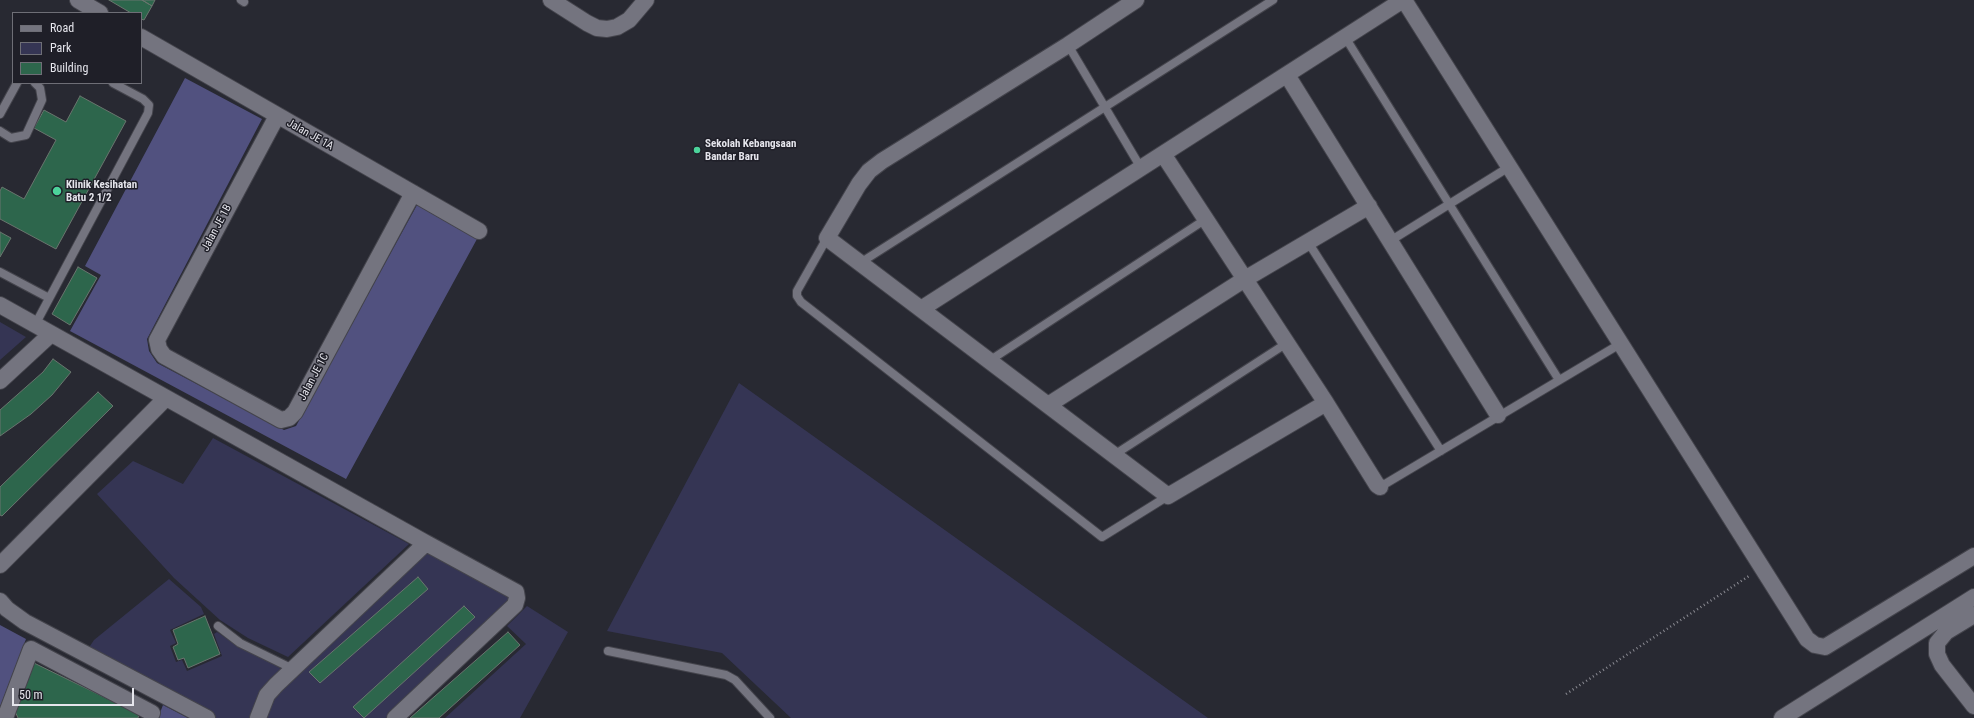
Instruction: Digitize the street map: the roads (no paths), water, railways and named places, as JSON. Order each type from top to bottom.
[{"type":"street","points":[[78,0],[98,12]]},
{"type":"street","points":[[551,0],[588,24],[597,28],[607,29],[617,27],[628,20],[641,8],[646,0]]},
{"type":"street","points":[[1136,0],[1068,45],[882,161],[869,171],[859,184],[827,238],[1168,496],[1326,403]]},
{"type":"street","points":[[921,309],[1404,0],[1807,639],[1815,645],[1825,646],[1974,556]]},
{"type":"street","name":"Jalan JE 1A","points":[[142,38],[479,231]]},
{"type":"street","points":[[1287,75],[1498,415]]},
{"type":"street","name":"Jalan JE 1B","points":[[158,340],[277,116]]},
{"type":"street","points":[[1163,154],[1326,403],[1377,485],[1380,487]]},
{"type":"street","name":"Jalan JE 1C","points":[[158,340],[159,349],[164,356],[281,420],[288,418],[295,412],[413,193]]},
{"type":"street","points":[[1048,405],[1245,279],[1369,206]]},
{"type":"street","points":[[0,305],[516,592],[517,598],[515,606],[395,718]]},
{"type":"street","points":[[0,381],[51,334]]},
{"type":"street","points":[[0,565],[166,398]]},
{"type":"street","points":[[258,718],[268,695],[293,669],[426,543]]},
{"type":"street","points":[[1782,718],[1974,597]]},
{"type":"street","points":[[0,601],[7,609],[24,622],[158,694],[207,718]]},
{"type":"street","points":[[1974,615],[1946,632],[1937,643],[1937,654],[1942,665],[1974,706]]},
{"type":"street","points":[[5,718],[31,649],[151,715],[158,694]]},
{"type":"lane","points":[[860,263],[1273,0]]},
{"type":"lane","points":[[1346,37],[1559,380]]},
{"type":"lane","points":[[1068,45],[1141,168]]},
{"type":"lane","points":[[0,114],[16,84]]},
{"type":"lane","points":[[0,132],[11,138],[26,135],[42,100],[40,88],[36,84]]},
{"type":"lane","points":[[35,324],[148,113],[149,105],[143,99],[115,84]]},
{"type":"lane","points":[[1390,241],[1509,166]]},
{"type":"lane","points":[[989,361],[1206,219]]},
{"type":"lane","points":[[827,238],[797,291],[797,296],[801,302],[1102,537],[1168,496]]},
{"type":"lane","points":[[1308,242],[1441,451]]},
{"type":"lane","points":[[0,272],[49,298]]},
{"type":"lane","points":[[1114,455],[1287,343]]},
{"type":"lane","points":[[1380,487],[1498,415],[1620,344]]},
{"type":"lane","points":[[218,626],[240,643],[293,669]]},
{"type":"lane","points":[[608,651],[726,674],[735,680],[770,718]]},
{"type":"place","name":"Sekolah Kebangsaan Bandar Baru","points":[[697,150]]},
{"type":"place","name":"Klinik Kesihatan Batu 2 1/2","points":[[57,191]]}]
